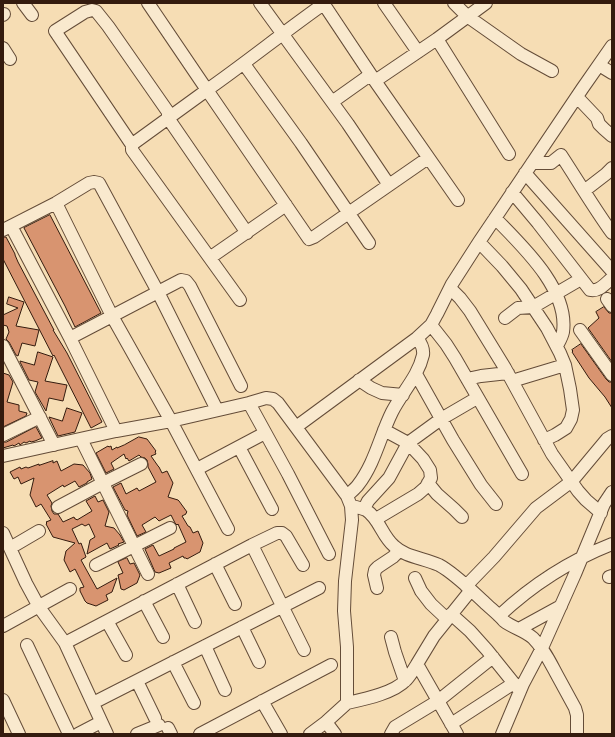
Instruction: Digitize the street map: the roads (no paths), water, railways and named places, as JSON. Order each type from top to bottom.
[{"type":"street","points":[[23,3],[32,15]]},
{"type":"street","points":[[148,3],[309,239],[428,158]]},
{"type":"street","points":[[260,3],[332,102],[389,185]]},
{"type":"street","points":[[132,145],[244,64],[324,3],[372,78],[458,200]]},
{"type":"street","points":[[384,3],[418,52]]},
{"type":"street","points":[[454,3],[467,16],[521,54],[552,71]]},
{"type":"street","points":[[332,102],[418,52],[486,3]]},
{"type":"street","points":[[240,300],[132,150],[132,145],[55,31],[85,12],[92,10],[96,11],[168,112],[168,118],[247,233]]},
{"type":"street","points":[[438,39],[509,154]]},
{"type":"street","points":[[296,427],[417,338],[431,325],[438,314],[450,288],[479,242],[612,46]]},
{"type":"street","points":[[3,48],[10,59]]},
{"type":"street","points":[[244,64],[301,143],[369,243]]},
{"type":"street","points":[[599,65],[612,73]]},
{"type":"street","points":[[577,97],[597,118],[599,124],[612,136]]},
{"type":"street","points":[[532,163],[551,164],[561,156],[612,233]]},
{"type":"street","points":[[525,173],[612,270]]},
{"type":"street","points":[[584,191],[610,174]]},
{"type":"street","points":[[116,431],[70,338],[7,228],[89,183],[99,183],[158,292],[217,410]]},
{"type":"street","points":[[512,192],[590,290],[594,291],[600,289],[612,278]]},
{"type":"street","points":[[56,202],[112,316],[171,421],[228,529]]},
{"type":"street","points":[[210,257],[286,205]]},
{"type":"street","points":[[495,218],[518,241],[541,268],[557,293],[563,320],[563,334],[557,346]]},
{"type":"street","points":[[479,242],[521,289],[547,328],[565,365],[573,410],[571,419],[566,428],[544,440]]},
{"type":"street","points":[[70,338],[181,280],[186,281],[190,286],[240,386]]},
{"type":"street","points":[[505,318],[518,308],[533,307],[581,280]]},
{"type":"street","points":[[450,288],[470,311],[510,377],[552,454],[578,491],[601,513]]},
{"type":"street","points":[[431,325],[446,344],[522,474]]},
{"type":"street","points":[[580,330],[612,375]]},
{"type":"street","points":[[347,703],[347,654],[344,611],[345,581],[352,520],[349,501],[366,473],[392,412],[416,374],[422,360],[422,345],[417,338]]},
{"type":"street","points":[[3,346],[7,361],[54,444]]},
{"type":"street","points":[[467,379],[481,376],[510,377],[565,365]]},
{"type":"street","points":[[416,374],[453,440],[481,485],[496,504]]},
{"type":"street","points":[[359,380],[382,394],[403,395]]},
{"type":"street","points":[[3,456],[116,431],[171,421],[266,398],[273,399],[278,403],[296,427],[349,501],[369,512],[376,519],[386,538],[392,545],[399,551],[446,569],[509,625],[519,629],[534,639],[549,658],[575,708],[577,715],[577,734]]},
{"type":"street","points":[[364,509],[368,501],[389,478],[408,443],[441,419],[477,398]]},
{"type":"street","points":[[249,403],[329,554]]},
{"type":"street","points":[[3,435],[40,417]]},
{"type":"street","points":[[376,519],[418,494],[426,487],[431,478],[430,470],[408,443],[384,430]]},
{"type":"street","points":[[197,469],[265,433]]},
{"type":"street","points":[[310,734],[347,703],[368,699],[390,690],[405,681],[417,668],[434,636],[494,557],[536,508],[572,481],[607,439],[612,436]]},
{"type":"street","points":[[81,439],[148,574]]},
{"type":"street","points":[[239,447],[272,509]]},
{"type":"street","points":[[58,507],[141,464]]},
{"type":"street","points":[[428,483],[437,494],[462,517]]},
{"type":"street","points":[[502,734],[517,687],[542,648],[604,504],[612,492]]},
{"type":"street","points":[[96,565],[170,528]]},
{"type":"street","points":[[10,548],[39,531]]},
{"type":"street","points":[[3,533],[39,607],[64,643],[107,734]]},
{"type":"street","points":[[64,643],[252,545],[277,534],[282,533],[286,536],[302,565]]},
{"type":"street","points":[[500,616],[516,600],[536,584],[582,557],[612,544]]},
{"type":"street","points":[[252,545],[304,650]]},
{"type":"street","points":[[377,588],[374,575],[375,570],[399,551]]},
{"type":"street","points":[[215,564],[235,604]]},
{"type":"street","points":[[415,578],[421,591],[430,604],[470,631],[517,687]]},
{"type":"street","points":[[177,584],[195,622]]},
{"type":"street","points":[[93,703],[319,588]]},
{"type":"street","points":[[3,626],[70,589]]},
{"type":"street","points":[[144,601],[163,637]]},
{"type":"street","points":[[519,629],[561,606]]},
{"type":"street","points":[[107,621],[126,655]]},
{"type":"street","points":[[242,627],[259,662]]},
{"type":"street","points":[[391,636],[405,681]]},
{"type":"street","points":[[27,645],[69,734]]},
{"type":"street","points":[[204,646],[225,690]]},
{"type":"street","points":[[391,734],[395,727],[438,701],[493,657]]},
{"type":"street","points":[[173,662],[194,703]]},
{"type":"street","points":[[200,734],[221,729],[262,701],[331,665]]},
{"type":"street","points":[[417,668],[454,729],[517,687]]},
{"type":"street","points":[[137,681],[164,726],[137,734]]},
{"type":"street","points":[[3,700],[19,734]]},
{"type":"street","points":[[262,701],[281,734]]},
{"type":"street","points":[[78,734],[102,722]]},
{"type":"street","points":[[326,722],[334,734]]}]
